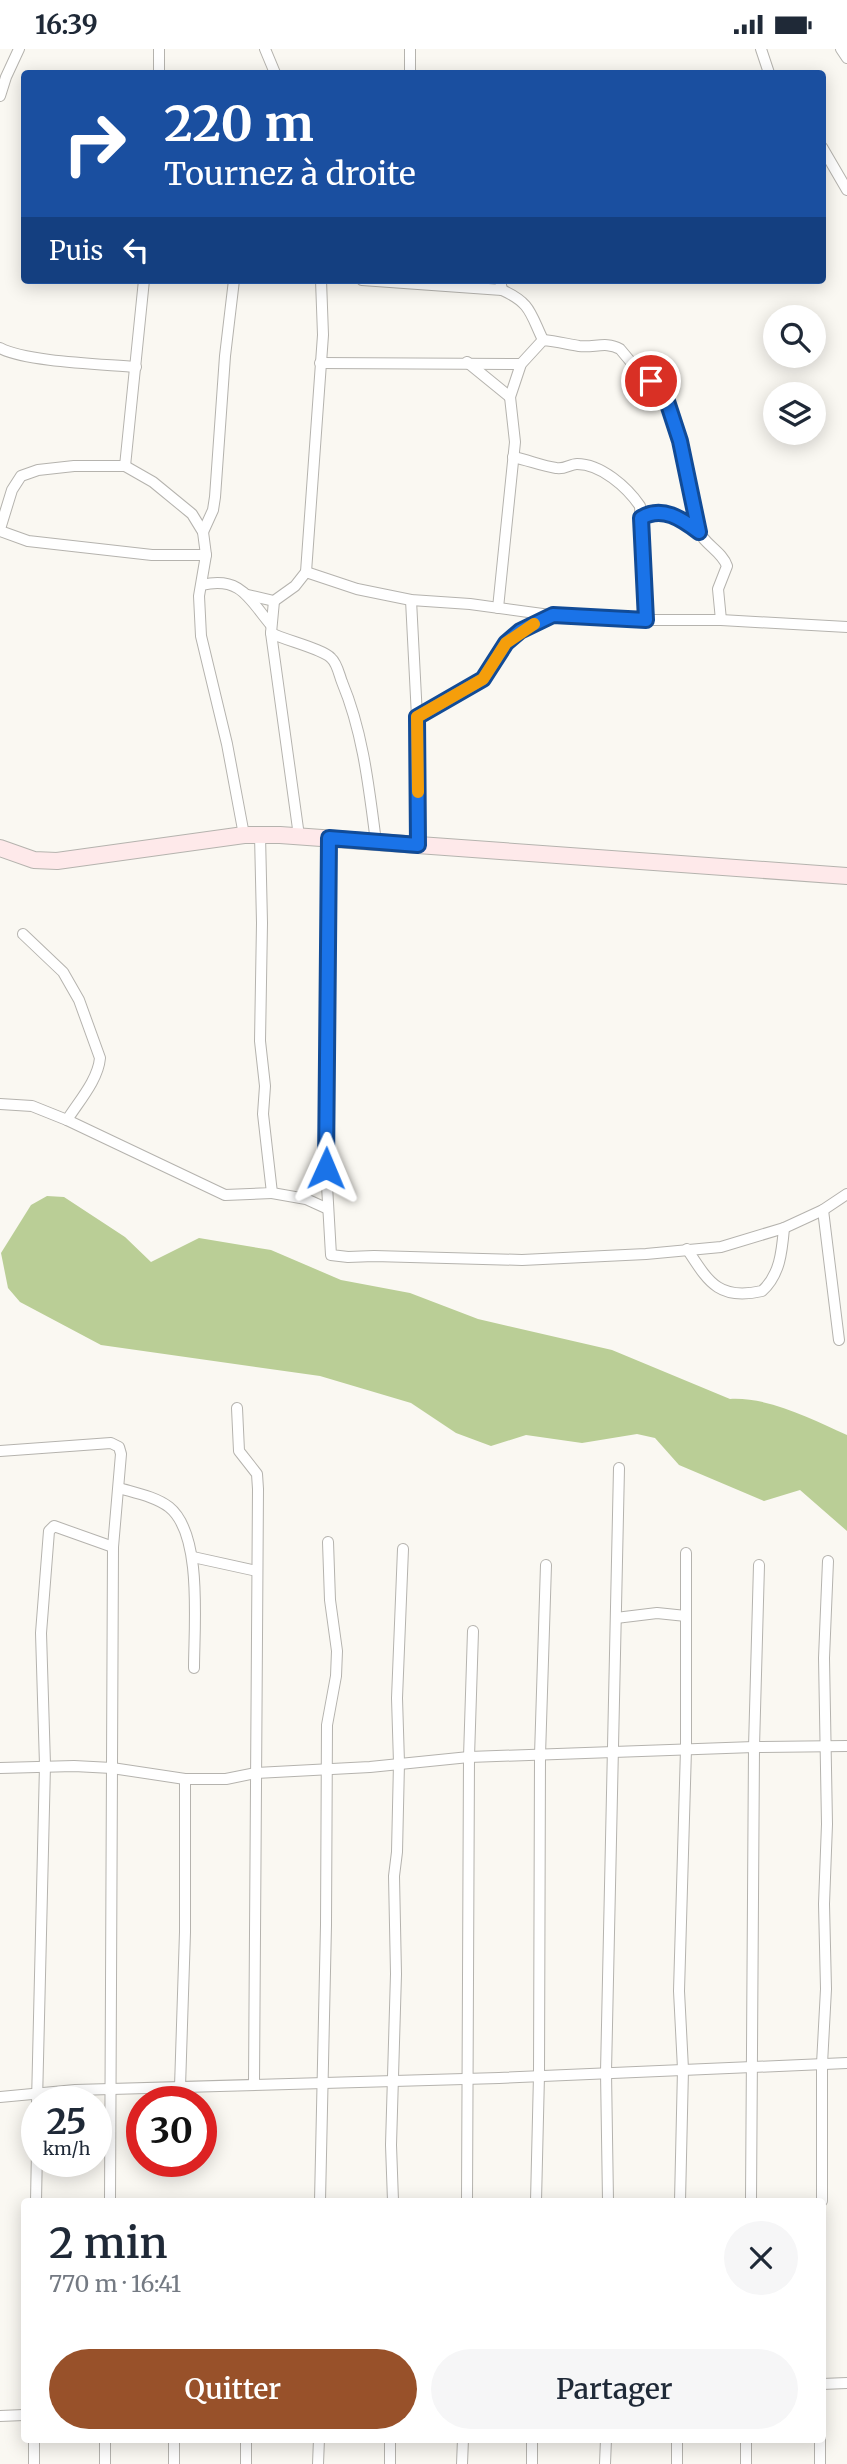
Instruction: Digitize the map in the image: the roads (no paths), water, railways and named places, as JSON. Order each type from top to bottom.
[{"type":"street","points":[[0,96],[19,49]]},
{"type":"street","points":[[159,49],[159,70]]},
{"type":"street","points":[[265,49],[274,70]]},
{"type":"street","points":[[410,49],[410,70]]},
{"type":"street","points":[[761,49],[768,70]]},
{"type":"street","points":[[841,49],[847,58]]},
{"type":"street","points":[[826,154],[847,190]]},
{"type":"street","points":[[125,466],[144,284]]},
{"type":"street","points":[[203,532],[213,510],[234,284]]},
{"type":"street","points":[[299,836],[271,629],[274,601],[295,586],[306,572],[323,335],[321,284]]},
{"type":"street","points":[[473,284],[501,285],[520,298],[527,305],[543,340]]},
{"type":"street","points":[[498,608],[513,457],[513,411],[510,397],[521,364],[543,340]]},
{"type":"street","points":[[543,340],[581,346],[614,345],[646,380],[661,388],[680,441],[699,532]]},
{"type":"street","points":[[0,348],[37,358],[136,367]]},
{"type":"street","points":[[467,362],[510,397]]},
{"type":"street","points":[[320,363],[521,364]]},
{"type":"street","points":[[513,457],[561,469],[574,464],[584,465],[602,472],[634,497],[640,506],[646,620]]},
{"type":"street","points":[[206,555],[152,555],[28,541],[0,531],[12,490],[21,476],[38,470],[74,466],[125,466],[153,482],[192,514],[203,532],[206,555],[199,596],[201,636],[252,835],[262,923],[260,1041],[265,1086],[263,1114],[272,1193]]},
{"type":"street","points":[[192,514],[213,510]]},
{"type":"street","points":[[641,518],[648,514],[666,513],[685,521],[723,556],[727,566],[718,589],[721,620]]},
{"type":"street","points":[[184,555],[202,580],[226,582],[248,595],[274,601]]},
{"type":"street","points":[[306,572],[357,589],[411,600],[553,615],[847,627]]},
{"type":"street","points":[[248,595],[271,629],[292,643],[317,650],[334,660],[352,706],[376,842]]},
{"type":"street","points":[[411,600],[417,717],[418,845]]},
{"type":"street","points":[[417,717],[483,679],[506,643],[520,631],[553,615]]},
{"type":"street","points":[[0,848],[34,860],[57,861],[252,835],[299,836],[847,876]]},
{"type":"street","points":[[329,838],[326,1168],[330,1251],[334,1256],[522,1260],[721,1247],[784,1228],[823,1210],[847,1194]]},
{"type":"street","points":[[23,934],[55,963],[68,980],[79,1000],[100,1058],[89,1085],[67,1120]]},
{"type":"street","points":[[0,1104],[32,1106],[67,1120],[225,1195],[272,1193],[306,1199],[328,1209]]},
{"type":"street","points":[[823,1210],[839,1340]]},
{"type":"street","points":[[687,1249],[713,1285],[723,1291],[762,1291],[774,1276],[783,1246],[784,1228]]},
{"type":"street","points":[[237,1409],[239,1451],[257,1474],[254,2084]]},
{"type":"street","points":[[0,1451],[111,1443],[119,1447],[121,1454],[113,1547],[109,2086]]},
{"type":"street","points":[[608,2198],[606,2072],[619,1468]]},
{"type":"street","points":[[120,1488],[160,1501],[172,1509],[189,1537],[193,1557],[194,1668]]},
{"type":"street","points":[[37,2086],[45,1765],[41,1633],[49,1531],[54,1526],[113,1547]]},
{"type":"street","points":[[320,2198],[327,1725],[337,1651],[330,1600],[328,1542]]},
{"type":"street","points":[[393,2198],[391,2133],[396,1974],[394,1876],[403,1549]]},
{"type":"street","points":[[680,2198],[686,1552]]},
{"type":"street","points":[[193,1557],[257,1571]]},
{"type":"street","points":[[822,2198],[827,1824],[824,1658],[828,1561]]},
{"type":"street","points":[[536,2198],[540,2075],[540,1755],[546,1565]]},
{"type":"street","points":[[751,2198],[754,1747],[759,1565]]},
{"type":"street","points":[[616,1618],[657,1613],[686,1616]]},
{"type":"street","points":[[467,2198],[472,1631]]},
{"type":"street","points":[[0,1768],[45,1765],[112,1768],[185,1779],[226,1779],[256,1773],[469,1758],[686,1749],[847,1746]]},
{"type":"street","points":[[180,2086],[185,1932],[185,1779]]},
{"type":"street","points":[[205,2086],[847,2063]]},
{"type":"street","points":[[0,2097],[21,2097]]},
{"type":"street","points":[[36,2177],[36,2198]]},
{"type":"street","points":[[110,2177],[110,2198]]},
{"type":"street","points":[[826,2384],[847,2383]]},
{"type":"street","points":[[0,2416],[21,2415]]},
{"type":"street","points":[[34,2443],[34,2464]]},
{"type":"street","points":[[105,2443],[105,2464]]},
{"type":"street","points":[[174,2443],[174,2464]]},
{"type":"street","points":[[246,2443],[246,2464]]},
{"type":"street","points":[[318,2443],[318,2464]]},
{"type":"street","points":[[390,2443],[390,2464]]},
{"type":"street","points":[[462,2464],[463,2443]]},
{"type":"street","points":[[532,2443],[532,2464]]},
{"type":"street","points":[[605,2464],[606,2443]]},
{"type":"street","points":[[677,2443],[677,2464]]},
{"type":"street","points":[[746,2464],[747,2443]]},
{"type":"street","points":[[820,2443],[820,2464]]}]
